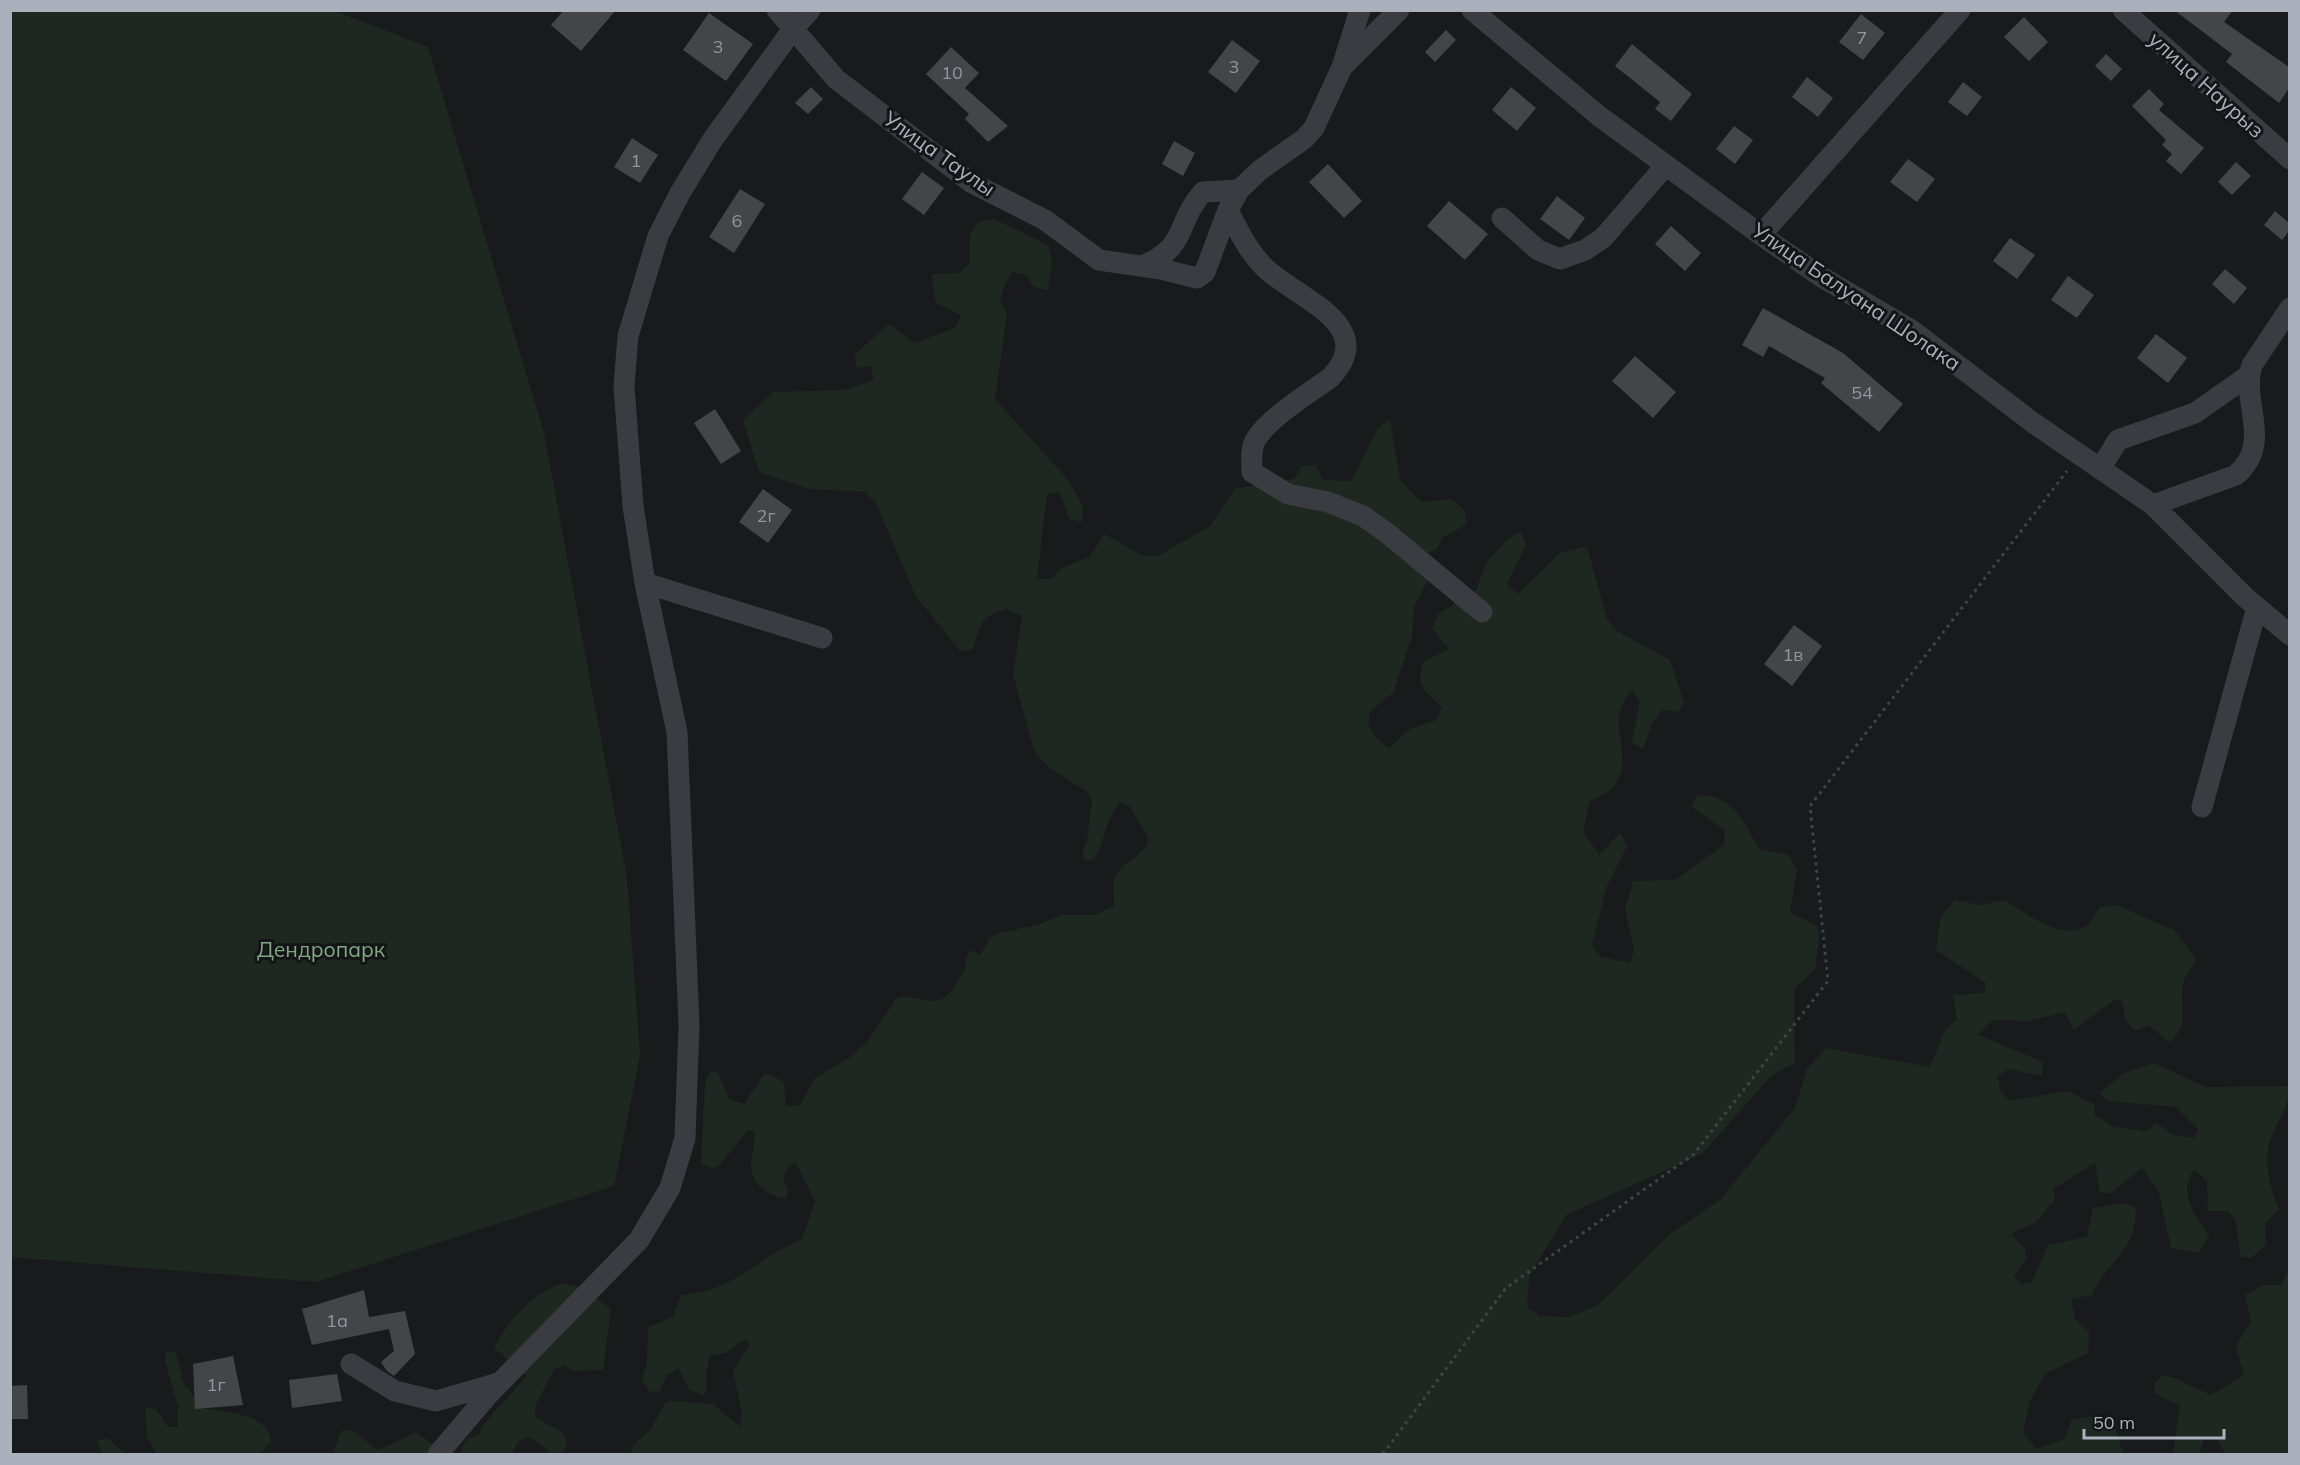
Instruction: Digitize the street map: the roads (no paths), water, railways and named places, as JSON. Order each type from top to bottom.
[{"type":"street","name":"Улица Таулы","points":[[777,10],[836,79],[972,183],[1045,220],[1099,260],[1197,278],[1205,272],[1228,210]]},
{"type":"street","points":[[438,1455],[500,1382],[639,1240],[670,1188],[686,1138],[689,1025],[677,732],[645,583],[627,443],[624,386],[628,336],[658,236],[680,193],[713,139],[793,29],[810,10]]},
{"type":"street","points":[[1360,10],[1342,67],[1314,128],[1304,139],[1260,170],[1239,190],[1228,210],[1248,251],[1268,271],[1340,325],[1346,347],[1339,369],[1267,426],[1255,440],[1251,453],[1252,472],[1288,494],[1328,502],[1363,516],[1387,533],[1482,612]]},
{"type":"street","points":[[1342,67],[1399,10]]},
{"type":"street","name":"Улица Балуана Шолака","points":[[1472,10],[1599,116],[1761,235],[1820,276],[1913,331],[2032,422],[2153,505],[2257,607],[2289,635]]},
{"type":"street","points":[[1761,235],[1960,10]]},
{"type":"street","name":"улица Наурыз","points":[[2123,10],[2289,159]]},
{"type":"street","points":[[1502,218],[1538,250],[1560,259],[1585,250],[1602,238],[1666,165]]},
{"type":"street","points":[[1151,268],[1180,238],[1193,203],[1203,192],[1239,190]]},
{"type":"street","points":[[2153,505],[2236,475],[2246,466],[2253,451],[2255,432],[2248,375],[2252,365],[2289,308]]},
{"type":"street","points":[[2100,469],[2118,440],[2195,413],[2248,375]]},
{"type":"street","points":[[645,583],[822,638]]},
{"type":"street","points":[[2202,807],[2257,607]]},
{"type":"street","points":[[351,1364],[395,1391],[436,1401],[500,1382]]},
{"type":"park label","name":"Дендропарк","points":[[321,950]]}]
